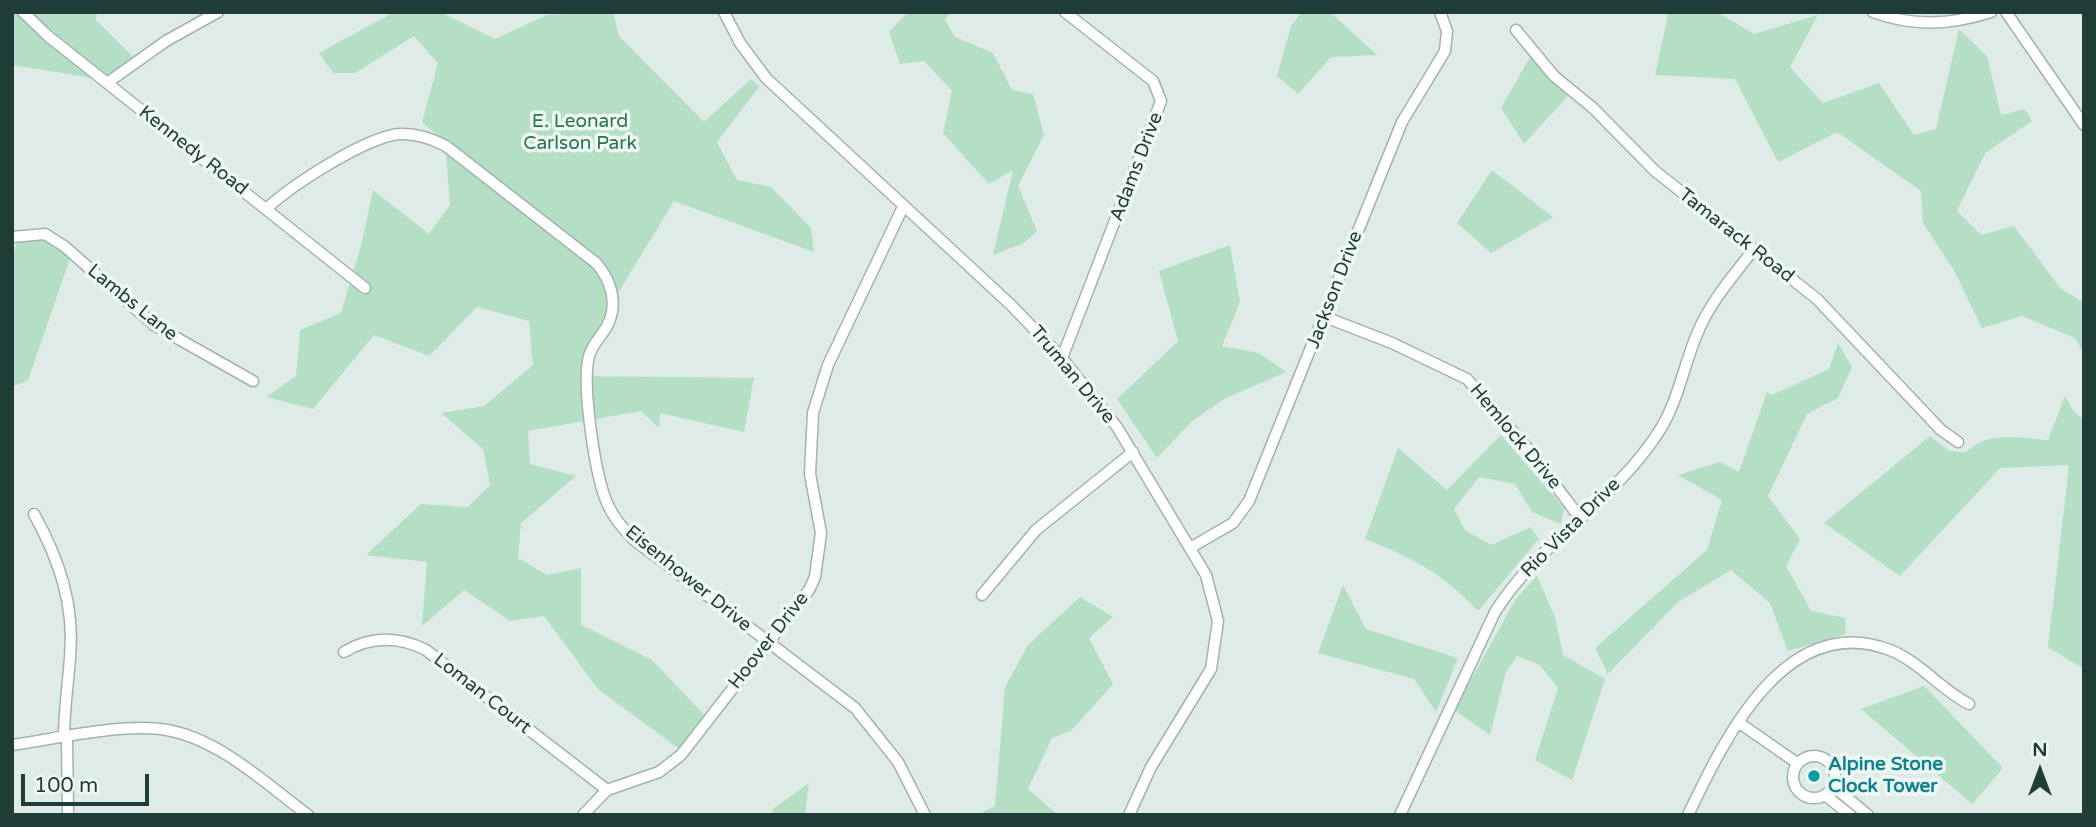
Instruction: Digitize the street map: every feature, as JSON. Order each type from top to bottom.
[{"type":"street","name":"Kennedy Road","points":[[23,12],[48,36],[365,288]]},
{"type":"street","points":[[107,83],[166,41],[218,12]]},
{"type":"street","name":"Truman Drive","points":[[724,12],[740,43],[766,78],[1011,305],[1062,358],[1133,452],[1206,575],[1216,605],[1215,653],[1204,684],[1157,758],[1129,815]]},
{"type":"street","name":"Adams Drive","points":[[1062,358],[1161,101],[1153,81],[1065,12]]},
{"type":"street","name":"Jackson Drive","points":[[1190,548],[1233,523],[1249,501],[1402,122],[1445,51],[1447,32],[1440,12]]},
{"type":"street","points":[[1873,12],[1902,21],[1931,24],[1966,20],[1991,12]]},
{"type":"street","points":[[2006,12],[2084,125]]},
{"type":"street","name":"Tamarack Road","points":[[1516,30],[1554,76],[1593,108],[1655,171],[1816,299],[1941,430],[1958,442]]},
{"type":"street","name":"Eisenhower Drive","points":[[267,209],[300,181],[376,141],[398,134],[423,136],[446,146],[596,263],[608,280],[613,300],[610,320],[591,348],[587,369],[598,475],[607,503],[634,539],[840,695],[872,726],[898,762],[925,815]]},
{"type":"street","name":"Hoover Drive","points":[[583,815],[607,790],[659,772],[681,755],[809,590],[819,564],[821,533],[809,454],[813,413],[828,365],[903,206]]},
{"type":"street","name":"Lambs Lane","points":[[12,237],[45,234],[64,246],[162,330],[253,381]]},
{"type":"street","name":"Rio Vista Drive","points":[[1400,815],[1495,612],[1514,584],[1630,468],[1658,433],[1677,395],[1700,326],[1721,291],[1754,249]]},
{"type":"street","name":"Hemlock Drive","points":[[1325,317],[1392,343],[1467,379],[1529,450],[1580,518]]},
{"type":"street","points":[[982,595],[1036,530],[1133,452]]},
{"type":"street","points":[[34,514],[59,563],[69,606],[71,656],[63,703],[68,815]]},
{"type":"street","name":"Loman Court","points":[[344,652],[363,643],[391,639],[426,650],[607,790]]},
{"type":"street","points":[[1688,815],[1712,762],[1738,722],[1787,665],[1815,650],[1849,643],[1876,646],[1906,658],[1954,696],[1969,704]]},
{"type":"street","points":[[1738,722],[1797,763]]},
{"type":"street","points":[[12,745],[138,728],[182,733],[248,771],[308,815]]},
{"type":"street","points":[[1809,756],[1822,758],[1832,767],[1833,786],[1825,795],[1806,797],[1796,788],[1792,775],[1797,763],[1809,756]]},
{"type":"street","points":[[1833,786],[1868,815]]},
{"type":"street","points":[[1825,795],[1850,815]]},
{"type":"green space","points":[[12,12],[97,12],[96,20],[133,57],[105,80],[12,65]]},
{"type":"green space","name":"E. Leonard Carlson Park","points":[[394,12],[440,12],[495,39],[547,15],[613,12],[619,36],[704,122],[751,79],[759,87],[717,142],[737,180],[771,187],[811,228],[814,252],[674,201],[615,298],[587,376],[754,378],[744,432],[660,413],[659,428],[641,411],[528,431],[530,464],[576,476],[521,523],[518,558],[547,575],[581,568],[581,625],[652,660],[707,718],[682,751],[598,689],[544,616],[510,621],[464,590],[422,626],[427,562],[366,555],[421,504],[468,507],[490,485],[483,449],[441,413],[484,406],[533,365],[529,321],[477,307],[429,356],[374,335],[313,409],[266,397],[296,376],[300,330],[341,313],[361,246],[373,190],[429,234],[450,205],[445,142],[422,122],[438,63],[414,36],[355,73],[333,73],[319,53]]},
{"type":"green space","points":[[908,12],[950,12],[945,20],[955,37],[993,53],[1012,90],[1033,94],[1044,135],[1018,186],[1037,231],[1024,243],[993,255],[1013,170],[989,184],[943,133],[952,91],[924,61],[900,64],[889,32]]},
{"type":"green space","points":[[1302,12],[1330,12],[1377,55],[1331,57],[1298,94],[1277,76],[1291,26]]},
{"type":"green space","points":[[1666,12],[1717,12],[1754,34],[1818,15],[1790,67],[1823,103],[1879,83],[1914,135],[1936,129],[1959,29],[1987,56],[2001,115],[2025,109],[2032,121],[1985,153],[1957,211],[1981,235],[2014,226],[2060,288],[2084,303],[2084,354],[2075,338],[2022,316],[1982,328],[1955,272],[1923,223],[1921,191],[1837,132],[1778,162],[1735,79],[1655,75],[1668,15]]},
{"type":"green space","points":[[1530,57],[1568,96],[1524,144],[1501,108]]},
{"type":"green space","points":[[1492,170],[1553,217],[1491,253],[1457,223]]},
{"type":"green space","points":[[19,233],[47,234],[71,256],[28,380],[12,387],[12,261]]},
{"type":"green space","points":[[1230,245],[1240,302],[1222,346],[1259,353],[1286,372],[1224,399],[1191,422],[1157,458],[1117,399],[1178,341],[1159,271]]},
{"type":"green space","points":[[1838,343],[1852,367],[1838,398],[1807,414],[1768,496],[1800,539],[1786,566],[1811,611],[1845,618],[1846,634],[1788,651],[1770,603],[1731,570],[1678,602],[1608,674],[1595,648],[1707,550],[1722,500],[1678,475],[1720,462],[1739,472],[1767,392],[1772,395],[1829,369]]},
{"type":"green space","points":[[2065,396],[2074,412],[2084,420],[2084,669],[2048,647],[2069,465],[2000,468],[1900,576],[1824,523],[1930,436],[1949,451],[1966,452],[1975,445],[1994,438],[2048,440]]},
{"type":"green space","points":[[1501,435],[1564,508],[1561,524],[1532,512],[1515,484],[1479,477],[1454,509],[1465,530],[1491,545],[1531,527],[1539,539],[1478,611],[1439,576],[1398,553],[1365,539],[1398,448],[1447,490]]},
{"type":"green space","points":[[1537,576],[1555,617],[1563,655],[1605,679],[1572,780],[1535,760],[1558,688],[1540,665],[1517,656],[1506,672],[1490,735],[1454,710],[1516,599]]},
{"type":"green space","points":[[1343,585],[1366,629],[1458,658],[1436,712],[1414,679],[1318,653]]},
{"type":"green space","points":[[1080,597],[1113,617],[1089,638],[1113,684],[1072,730],[1052,738],[1028,789],[1058,815],[977,815],[995,806],[1005,687],[1028,645]]},
{"type":"green space","points":[[1924,686],[2003,768],[1972,804],[1861,709]]},
{"type":"green space","points":[[809,783],[805,815],[771,815],[773,809]]},
{"type":"place","name":"Alpine Stone Clock Tower","points":[[1814,776]]}]
